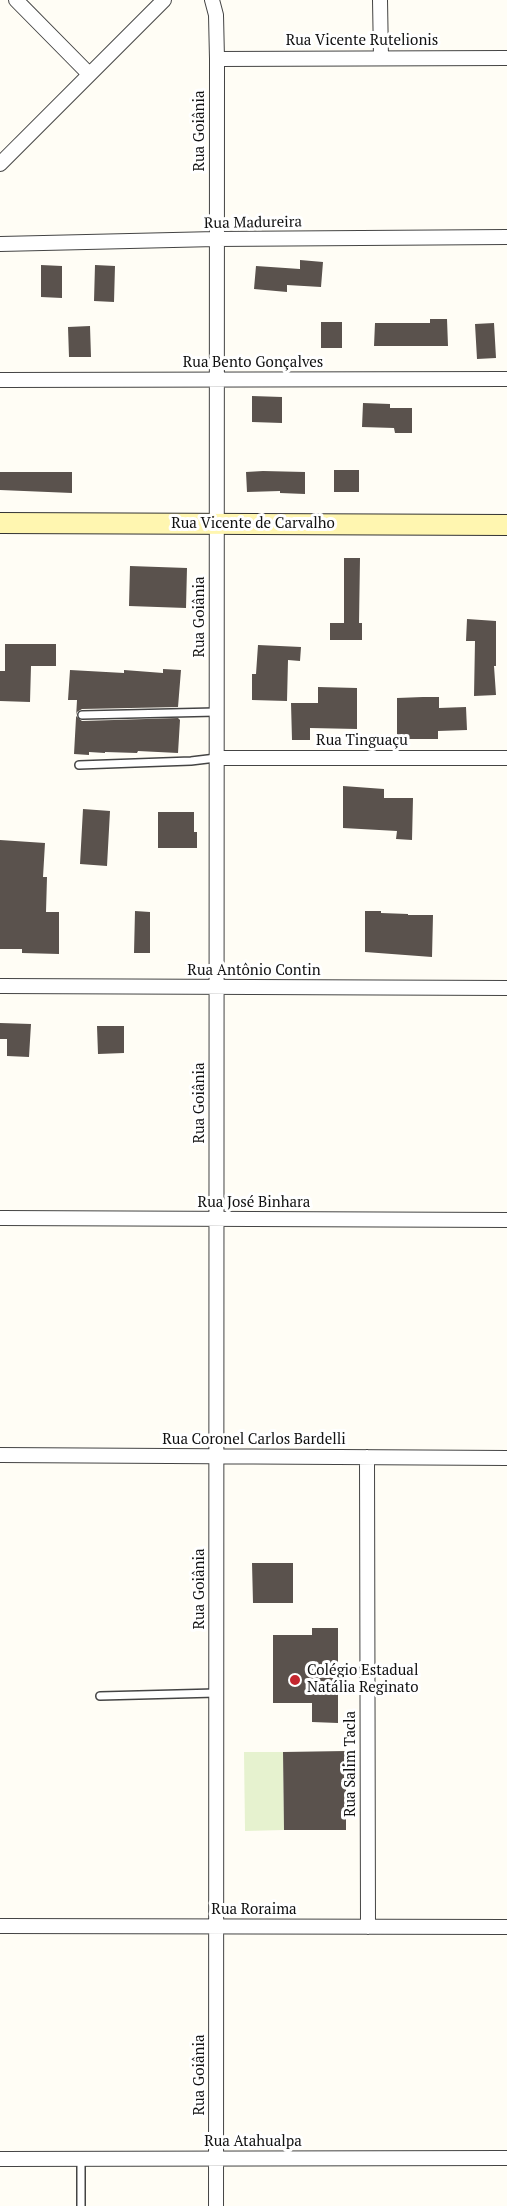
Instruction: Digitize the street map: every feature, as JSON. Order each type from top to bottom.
[{"type":"main road","name":"Rua Vicente de Carvalho","points":[[0,523],[507,525]]},
{"type":"street","points":[[16,0],[89,74]]},
{"type":"street","points":[[0,164],[164,0]]},
{"type":"street","name":"Rua Goiânia","points":[[212,0],[216,15],[217,59],[216,2206]]},
{"type":"street","points":[[380,0],[381,57]]},
{"type":"street","name":"Rua Vicente Rutelionis","points":[[217,59],[507,58]]},
{"type":"street","name":"Rua Madureira","points":[[0,244],[216,239],[507,237]]},
{"type":"street","name":"Rua Bento Gonçalves","points":[[0,380],[507,379]]},
{"type":"street","name":"Rua Tinguaçu","points":[[216,758],[507,758]]},
{"type":"street","name":"Rua Antônio Contin","points":[[0,986],[507,988]]},
{"type":"street","name":"Rua José Binhara","points":[[0,1218],[507,1220]]},
{"type":"street","name":"Rua Coronel Carlos Bardelli","points":[[0,1455],[507,1458]]},
{"type":"street","name":"Rua Salim Tacla","points":[[367,1457],[368,1927]]},
{"type":"street","name":"Rua Roraima","points":[[0,1926],[507,1927]]},
{"type":"street","name":"Rua Atahualpa","points":[[0,2159],[507,2158]]},
{"type":"lane","points":[[82,715],[216,712]]},
{"type":"lane","points":[[79,765],[216,758]]},
{"type":"lane","points":[[100,1696],[216,1693]]},
{"type":"lane","points":[[81,2159],[81,2206]]},
{"type":"green space","points":[[244,1752],[283,1752],[284,1830],[245,1831]]},
{"type":"building","points":[[300,260],[323,262],[321,287],[287,285],[287,292],[254,289],[256,266],[300,269]]},
{"type":"building","points":[[41,265],[62,266],[62,298],[41,297]]},
{"type":"building","points":[[95,265],[115,266],[114,302],[94,301]]},
{"type":"building","points":[[430,319],[447,319],[448,346],[374,346],[375,323],[430,323]]},
{"type":"building","points":[[321,322],[342,322],[342,348],[321,348]]},
{"type":"building","points":[[494,323],[496,358],[477,359],[475,324]]},
{"type":"building","points":[[90,326],[91,357],[69,357],[68,327]]},
{"type":"building","points":[[252,396],[282,397],[282,423],[252,422]]},
{"type":"building","points":[[363,403],[390,404],[390,408],[412,408],[412,433],[395,433],[394,428],[362,427]]},
{"type":"building","points":[[334,470],[359,470],[359,492],[334,492]]},
{"type":"building","points":[[0,472],[72,472],[72,493],[0,490]]},
{"type":"building","points":[[246,472],[305,472],[305,494],[280,493],[280,491],[247,492]]},
{"type":"building","points":[[344,558],[360,558],[359,623],[362,623],[362,640],[330,640],[330,623],[344,623]]},
{"type":"building","points":[[130,566],[187,568],[186,608],[129,606]]},
{"type":"building","points":[[467,619],[496,621],[496,666],[494,666],[496,695],[474,696],[475,641],[466,641]]},
{"type":"building","points":[[5,644],[56,644],[56,666],[31,666],[30,702],[0,701],[0,671],[5,671]]},
{"type":"building","points":[[258,645],[301,647],[300,661],[288,660],[287,701],[252,700],[252,674],[256,674]]},
{"type":"building","points":[[163,669],[181,670],[178,707],[82,709],[76,715],[77,700],[68,700],[70,670],[163,673]]},
{"type":"building","points":[[318,687],[357,688],[357,729],[310,728],[310,740],[292,740],[291,703],[318,703]]},
{"type":"building","points":[[439,697],[439,708],[466,707],[467,730],[438,731],[438,739],[397,739],[397,698]]},
{"type":"building","points":[[76,716],[82,721],[178,718],[180,720],[178,753],[138,751],[137,753],[74,754]]},
{"type":"building","points":[[343,786],[384,789],[384,798],[413,798],[412,840],[396,839],[397,831],[343,828]]},
{"type":"building","points":[[83,809],[110,811],[107,866],[80,864]]},
{"type":"building","points":[[158,812],[194,812],[197,848],[158,848]]},
{"type":"building","points":[[0,840],[45,843],[43,877],[47,877],[46,912],[59,912],[59,954],[22,953],[22,949],[0,949]]},
{"type":"building","points":[[135,911],[150,912],[150,953],[134,953]]},
{"type":"building","points":[[365,911],[433,915],[432,957],[365,952]]},
{"type":"building","points":[[0,1023],[31,1024],[29,1057],[7,1056],[7,1039],[0,1039]]},
{"type":"building","points":[[97,1026],[124,1026],[124,1053],[98,1054]]},
{"type":"building","points":[[252,1563],[293,1563],[293,1603],[253,1603]]},
{"type":"building","points":[[312,1628],[338,1628],[338,1723],[312,1722],[312,1703],[273,1703],[273,1635],[312,1635]]},
{"type":"building","points":[[346,1751],[346,1830],[284,1830],[283,1752]]},
{"type":"place","name":"Colégio Estadual Natália Reginato","points":[[295,1680]]}]
